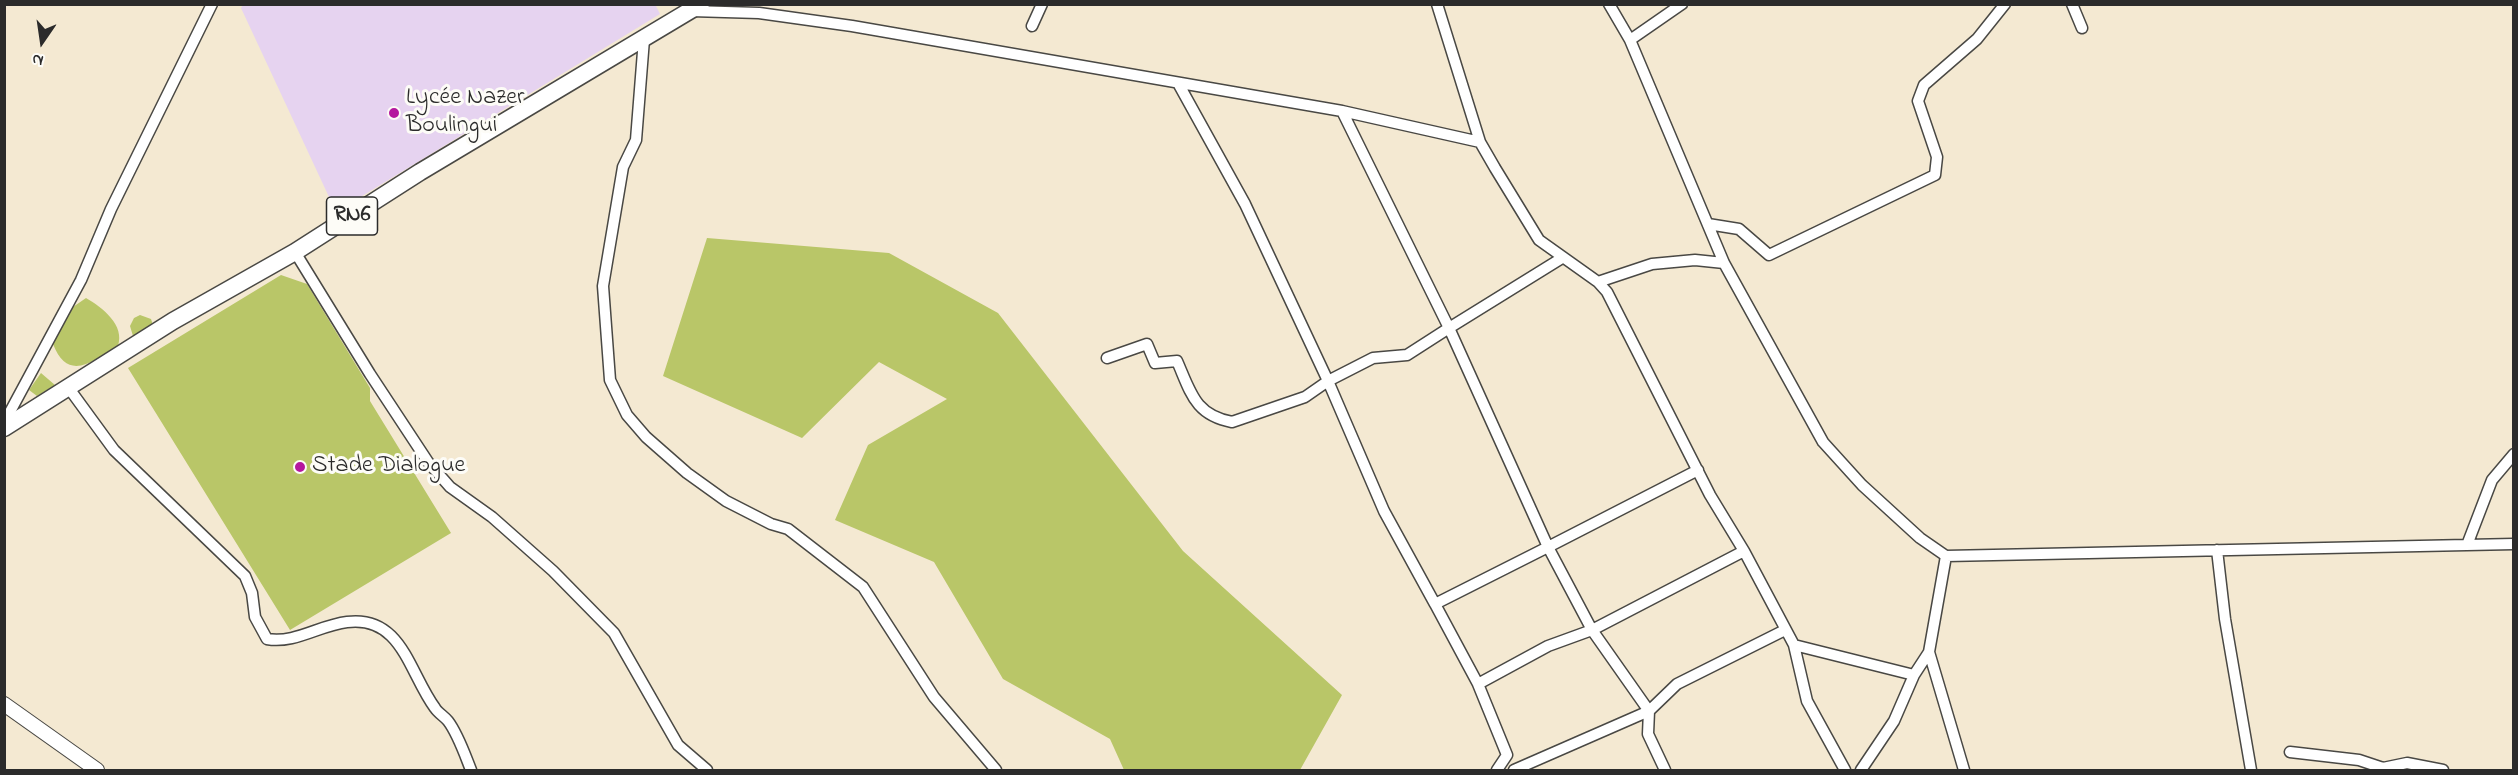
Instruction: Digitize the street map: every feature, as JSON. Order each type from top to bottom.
[{"type":"highway","name":"RN6","points":[[4,425],[173,321],[295,252],[420,172],[695,8]]},
{"type":"main road","points":[[6,707],[97,771]]},
{"type":"street","points":[[4,425],[81,280],[111,209],[212,4]]},
{"type":"street","points":[[1032,26],[1042,4]]},
{"type":"street","points":[[1437,4],[1480,142],[1539,240],[1598,282],[1617,311],[1698,470],[1794,645],[1807,700],[1845,771]]},
{"type":"street","points":[[1609,4],[1630,40],[1724,263],[1823,442],[1862,485],[1920,538],[1946,556],[2514,544]]},
{"type":"street","points":[[1630,40],[1682,4]]},
{"type":"street","points":[[1708,224],[1739,229],[1769,255],[1935,175],[1937,157],[1918,101],[1924,85],[1977,39],[2005,4]]},
{"type":"street","points":[[2072,4],[2082,28]]},
{"type":"street","points":[[695,8],[759,13],[852,26],[1342,111],[1480,142]]},
{"type":"street","points":[[644,39],[636,140],[623,167],[603,286],[610,380],[627,415],[646,437],[687,473],[726,501],[788,530],[863,587],[934,697],[996,771]]},
{"type":"street","points":[[1178,83],[1245,204],[1328,381],[1374,491],[1478,684],[1507,755],[1497,771]]},
{"type":"street","points":[[1342,111],[1449,328],[1548,547],[1592,630],[1649,711],[1648,734],[1665,771]]},
{"type":"street","points":[[295,252],[370,374],[428,462],[450,487],[492,518],[553,570],[614,633],[678,745],[707,771]]},
{"type":"street","points":[[1107,358],[1146,344],[1155,363],[1177,361],[1199,408],[1220,420],[1232,422],[1305,397],[1328,381],[1372,358],[1407,355],[1562,258]]},
{"type":"street","points":[[1598,282],[1652,264],[1695,260],[1724,263]]},
{"type":"street","points":[[68,387],[114,450],[244,576],[252,593],[255,617],[267,639],[280,641],[344,622],[370,622],[388,633],[402,649],[435,708],[449,722],[471,771]]},
{"type":"street","points":[[2467,545],[2492,480],[2514,454]]},
{"type":"street","points":[[1435,604],[1698,470]]},
{"type":"street","points":[[2217,549],[2225,619],[2252,771]]},
{"type":"street","points":[[1478,684],[1548,646],[1592,630],[1744,551]]},
{"type":"street","points":[[1861,771],[1894,721],[1914,675],[1929,652],[1946,556]]},
{"type":"street","points":[[1514,771],[1649,711],[1677,684],[1785,630]]},
{"type":"street","points":[[1794,645],[1914,675]]},
{"type":"street","points":[[1929,652],[1964,771]]},
{"type":"street","points":[[2290,752],[2359,760],[2383,768],[2407,763],[2443,771]]},
{"type":"shaded area","name":"Lycée Nazer Boulingui","points":[[655,4],[660,14],[336,212],[241,8],[243,5]]},
{"type":"green space","points":[[707,238],[889,253],[998,313],[1183,551],[1342,695],[1300,770],[1124,770],[1110,739],[1003,679],[934,562],[835,520],[868,445],[947,399],[879,362],[802,438],[663,376]]},
{"type":"green space","name":"Stade Dialogue","points":[[281,275],[307,284],[370,388],[370,401],[451,533],[290,630],[128,368]]},
{"type":"green space","points":[[86,298],[105,312],[115,324],[119,338],[118,346],[99,358],[74,366],[66,363],[59,356],[53,344],[73,307]]},
{"type":"green space","points":[[140,315],[151,319],[153,325],[133,336],[130,326],[134,318]]},
{"type":"green space","points":[[41,373],[55,385],[37,396],[29,390]]},
{"type":"place","name":"Lycée Nazer Boulingui","points":[[394,113]]},
{"type":"place","name":"Stade Dialogue","points":[[300,467]]}]
